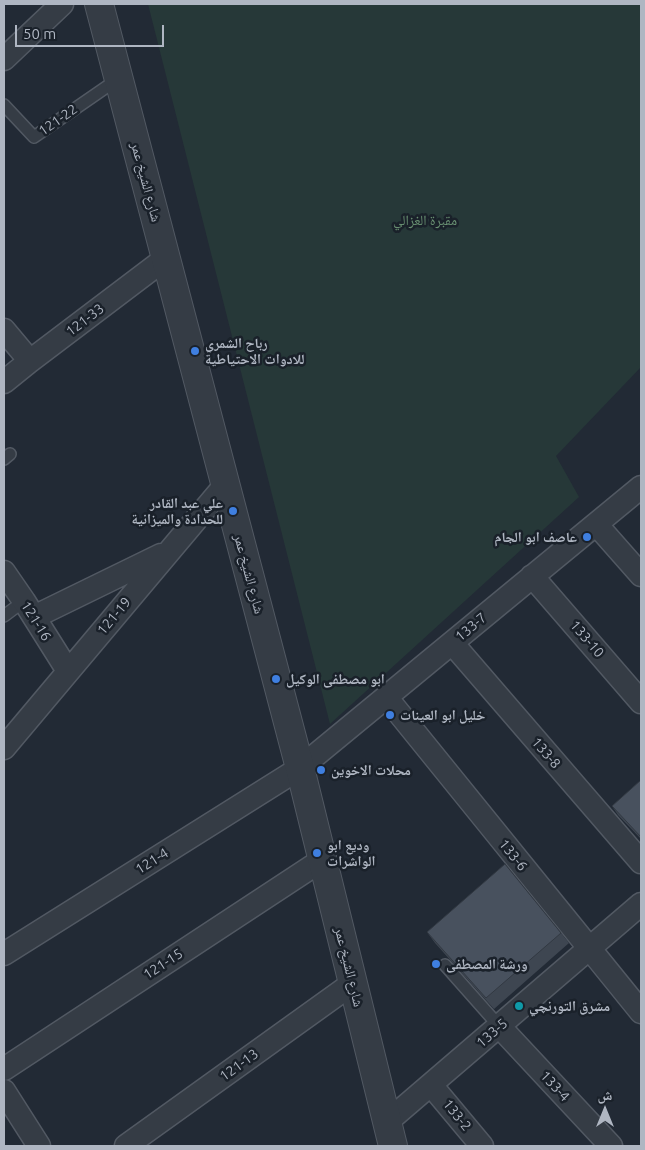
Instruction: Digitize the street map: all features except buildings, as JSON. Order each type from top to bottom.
[{"type":"street","points":[[4,59],[62,4]]},
{"type":"street","name":"شارع الشيخ عمر","points":[[99,4],[300,768],[390,1134]]},
{"type":"street","name":"121-33","points":[[4,382],[166,258]]},
{"type":"street","points":[[4,330],[30,361]]},
{"type":"street","name":"121-19","points":[[4,748],[226,484]]},
{"type":"street","name":"133-7","points":[[300,768],[641,487]]},
{"type":"street","points":[[596,524],[641,575]]},
{"type":"street","points":[[29,609],[169,551]]},
{"type":"street","name":"121-16","points":[[4,572],[68,671]]},
{"type":"street","name":"133-10","points":[[532,576],[641,702]]},
{"type":"street","name":"133-8","points":[[452,643],[641,862]]},
{"type":"street","name":"133-6","points":[[386,697],[641,1012]]},
{"type":"street","name":"121-4","points":[[4,954],[300,768]]},
{"type":"street","name":"121-15","points":[[4,1069],[322,860]]},
{"type":"street","name":"133-5","points":[[390,1134],[432,1085],[641,904]]},
{"type":"street","name":"121-13","points":[[126,1146],[353,983]]},
{"type":"street","name":"133-4","points":[[499,1026],[611,1146]]},
{"type":"street","name":"133-2","points":[[432,1085],[482,1146]]},
{"type":"street","points":[[4,1092],[39,1146]]},
{"type":"lane","name":"121-22","points":[[4,105],[34,137],[119,78]]},
{"type":"lane","points":[[4,616],[29,609]]},
{"type":"lane","points":[[445,965],[499,1026]]},
{"type":"green space","name":"مقبرة الغزالي","points":[[148,4],[641,4],[641,367],[556,456],[579,497],[330,724]]},
{"type":"place","name":"رباح الشمري للادوات الاحتياطية","points":[[195,351]]},
{"type":"place","name":"علي عبد القادر للحدادة والميزانية","points":[[233,511]]},
{"type":"place","name":"عاصف ابو الجام","points":[[587,537]]},
{"type":"place","name":"ابو مصطفى الوكيل","points":[[276,679]]},
{"type":"place","name":"خليل ابو العينات","points":[[390,715]]},
{"type":"place","name":"محلات الاخوين","points":[[321,770]]},
{"type":"place","name":"وديع ابو الواشرات","points":[[317,853]]},
{"type":"place","name":"ورشة المصطفى","points":[[436,964]]},
{"type":"place","name":"مشرق التورنچي","points":[[519,1006]]}]
